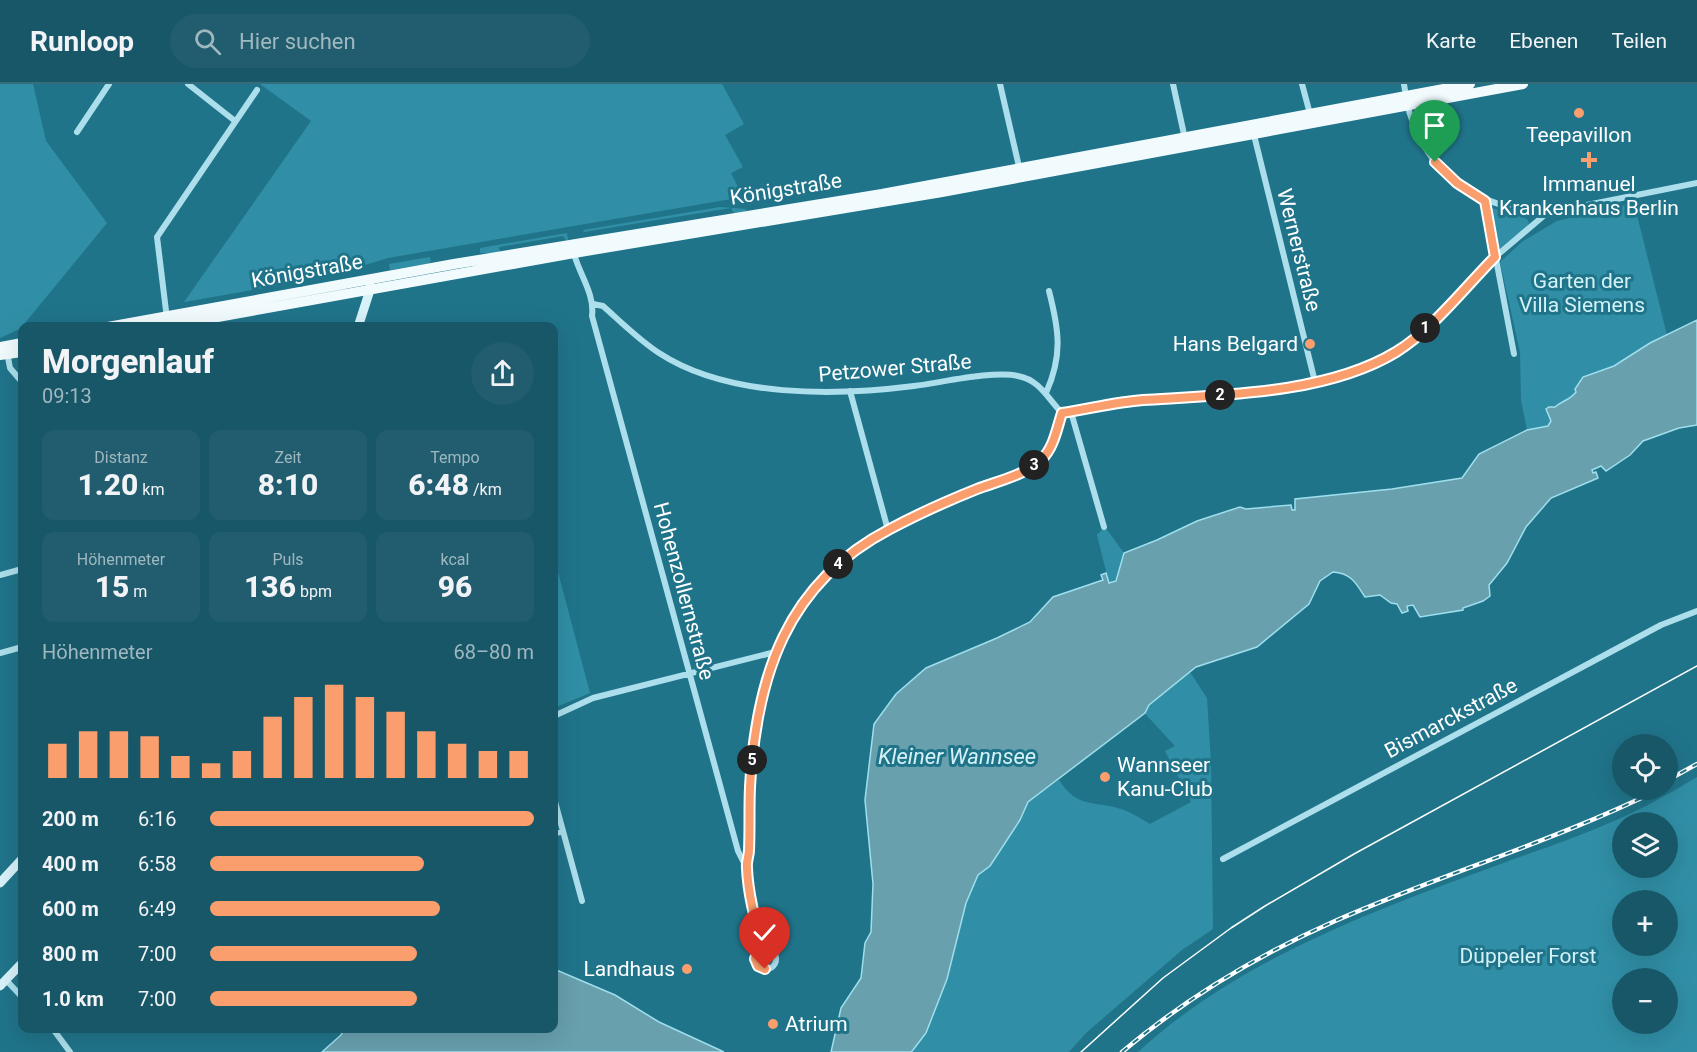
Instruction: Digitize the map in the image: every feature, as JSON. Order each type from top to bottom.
[{"type":"main road","name":"Königstraße","points":[[1406,101],[1470,84]]},
{"type":"main road","name":"Königstraße","points":[[171,322],[870,195],[1020,173],[1406,101],[1523,84]]},
{"type":"main road","points":[[3,351],[18,345]]},
{"type":"main road","points":[[3,351],[18,352]]},
{"type":"street","points":[[77,132],[109,84]]},
{"type":"street","points":[[188,84],[236,121]]},
{"type":"street","points":[[1000,84],[1020,173]]},
{"type":"street","points":[[1173,84],[1186,142]]},
{"type":"street","points":[[1302,84],[1311,118]]},
{"type":"street","points":[[1404,84],[1406,101],[1421,141],[1435,162],[1457,183],[1485,201],[1524,212],[1547,213],[1697,183]]},
{"type":"street","points":[[166,322],[157,237],[257,90]]},
{"type":"street","name":"Wernerstraße","points":[[1253,130],[1315,382]]},
{"type":"street","points":[[1485,201],[1514,354]]},
{"type":"street","points":[[747,867],[755,730],[763,691],[775,652],[790,622],[808,596],[830,571],[854,550],[932,507],[1028,469],[1043,458],[1051,446],[1062,413],[1116,403],[1214,396],[1315,382],[1359,370],[1397,351],[1430,324],[1495,257],[1547,213]]},
{"type":"street","name":"Hohenzollernstraße","points":[[573,249],[593,304],[592,316],[689,674],[738,851],[747,867],[763,949]]},
{"type":"street","points":[[359,322],[370,285]]},
{"type":"street","points":[[1047,393],[1059,356],[1058,333],[1049,291]]},
{"type":"street","name":"Petzower Straße","points":[[593,304],[603,306],[660,353],[710,376],[743,384],[795,391],[850,391],[906,387],[1001,374],[1029,379],[1047,393],[1062,413]]},
{"type":"street","points":[[3,351],[10,368],[18,377]]},
{"type":"street","points":[[850,391],[888,530]]},
{"type":"street","points":[[1071,412],[1104,527]]},
{"type":"street","points":[[0,575],[18,570]]},
{"type":"street","name":"Bismarckstraße","points":[[1223,859],[1661,625],[1697,611]]},
{"type":"street","points":[[0,653],[18,648]]},
{"type":"street","points":[[558,714],[593,698],[775,652]]},
{"type":"street","points":[[558,814],[582,901]]},
{"type":"street","points":[[558,832],[562,831]]},
{"type":"street","points":[[0,883],[18,863]]},
{"type":"street","points":[[18,967],[3,983],[18,994]]},
{"type":"street","points":[[56,1033],[70,1052]]},
{"type":"green space","points":[[0,84],[33,84],[46,141],[107,223],[26,322],[18,322],[18,330],[0,338]]},
{"type":"green space","points":[[260,84],[722,84],[744,124],[725,135],[743,167],[731,173],[741,193],[737,198],[388,258],[313,278],[184,302],[311,121]]},
{"type":"green space","name":"Garten der Villa Siemens","points":[[1634,203],[1667,335],[1615,365],[1568,401],[1562,401],[1555,407],[1549,407],[1552,421],[1548,426],[1527,430],[1521,400],[1520,352],[1500,262],[1523,241],[1557,221]]},
{"type":"green space","points":[[720,207],[747,209],[744,212],[734,213],[731,208],[584,232],[583,230]]},
{"type":"green space","points":[[1489,209],[1525,217],[1529,222],[1528,226],[1501,248],[1494,245],[1496,242]]},
{"type":"green space","points":[[567,233],[568,240],[563,236],[499,247],[500,253],[480,253],[480,248]]},
{"type":"green space","points":[[430,257],[431,262],[427,264],[390,270],[389,264]]},
{"type":"green space","points":[[1105,527],[1124,553],[1116,581],[1109,583],[1097,535]]},
{"type":"green space","points":[[558,572],[590,693],[558,706]]},
{"type":"green space","points":[[1180,657],[1207,698],[1211,763],[1213,929],[1182,950],[1086,1033],[1069,1052],[911,1052],[947,979],[966,903],[978,875],[990,866],[1020,820],[1028,802],[1059,780],[1079,800],[1121,809],[1150,824],[1191,802],[1165,751],[1175,746],[1125,692]]},
{"type":"green space","name":"Düppeler Forst","points":[[1697,777],[1697,1052],[1138,1052],[1177,1019],[1219,990],[1308,941],[1450,882],[1612,822],[1612,878],[1678,878],[1678,812],[1633,812],[1657,800],[1678,800],[1678,788]]},
{"type":"water","name":"Kleiner Wannsee","points":[[1697,320],[1697,425],[1679,428],[1643,441],[1630,455],[1606,471],[1601,466],[1592,470],[1593,473],[1596,472],[1598,478],[1551,498],[1526,527],[1507,563],[1489,585],[1490,596],[1483,601],[1463,608],[1463,610],[1420,617],[1413,605],[1407,606],[1408,611],[1402,613],[1397,604],[1391,603],[1380,595],[1365,597],[1349,577],[1333,572],[1320,581],[1309,604],[1257,647],[1196,667],[1149,705],[1145,713],[1028,802],[1020,820],[990,866],[978,875],[966,903],[947,979],[926,1033],[913,1050],[911,1052],[831,1052],[841,1008],[861,978],[865,943],[871,932],[873,884],[865,800],[874,724],[896,694],[926,668],[1030,622],[1053,597],[1103,580],[1101,575],[1106,573],[1109,583],[1116,581],[1124,553],[1197,521],[1240,507],[1246,509],[1291,505],[1292,510],[1295,510],[1295,499],[1392,489],[1462,478],[1479,454],[1527,430],[1548,426],[1551,421],[1546,409],[1555,407],[1571,397],[1583,377],[1614,366],[1650,343]]},
{"type":"water","points":[[558,971],[615,995],[659,1022],[724,1052],[322,1052],[342,1033],[558,1033]]},
{"type":"tram line","points":[[1081,1052],[1163,978],[1265,906],[1354,854],[1697,666]]},
{"type":"railway","points":[[1678,774],[1697,764]]},
{"type":"railway","points":[[1122,1052],[1197,996],[1251,963],[1306,934],[1375,904],[1580,825],[1637,800]]},
{"type":"place","name":"Teepavillon","points":[[1579,113]]},
{"type":"place","name":"Immanuel Krankenhaus Berlin","points":[[1589,160]]},
{"type":"place","name":"Hans Belgard","points":[[1310,344]]},
{"type":"place","name":"Wannseer Kanu-Club","points":[[1105,777]]},
{"type":"place","name":"Landhaus","points":[[687,969]]},
{"type":"place","name":"Atrium","points":[[773,1024]]},
{"type":"route","points":[[765,969],[758,966],[755,959],[757,952],[763,949],[747,867],[755,730],[763,691],[775,652],[790,622],[808,596],[830,571],[854,550],[888,530],[932,507],[1028,469],[1043,458],[1051,446],[1062,413],[1116,403],[1214,396],[1315,382],[1359,370],[1397,351],[1430,324],[1495,257],[1485,201],[1457,183],[1435,162]]}]
